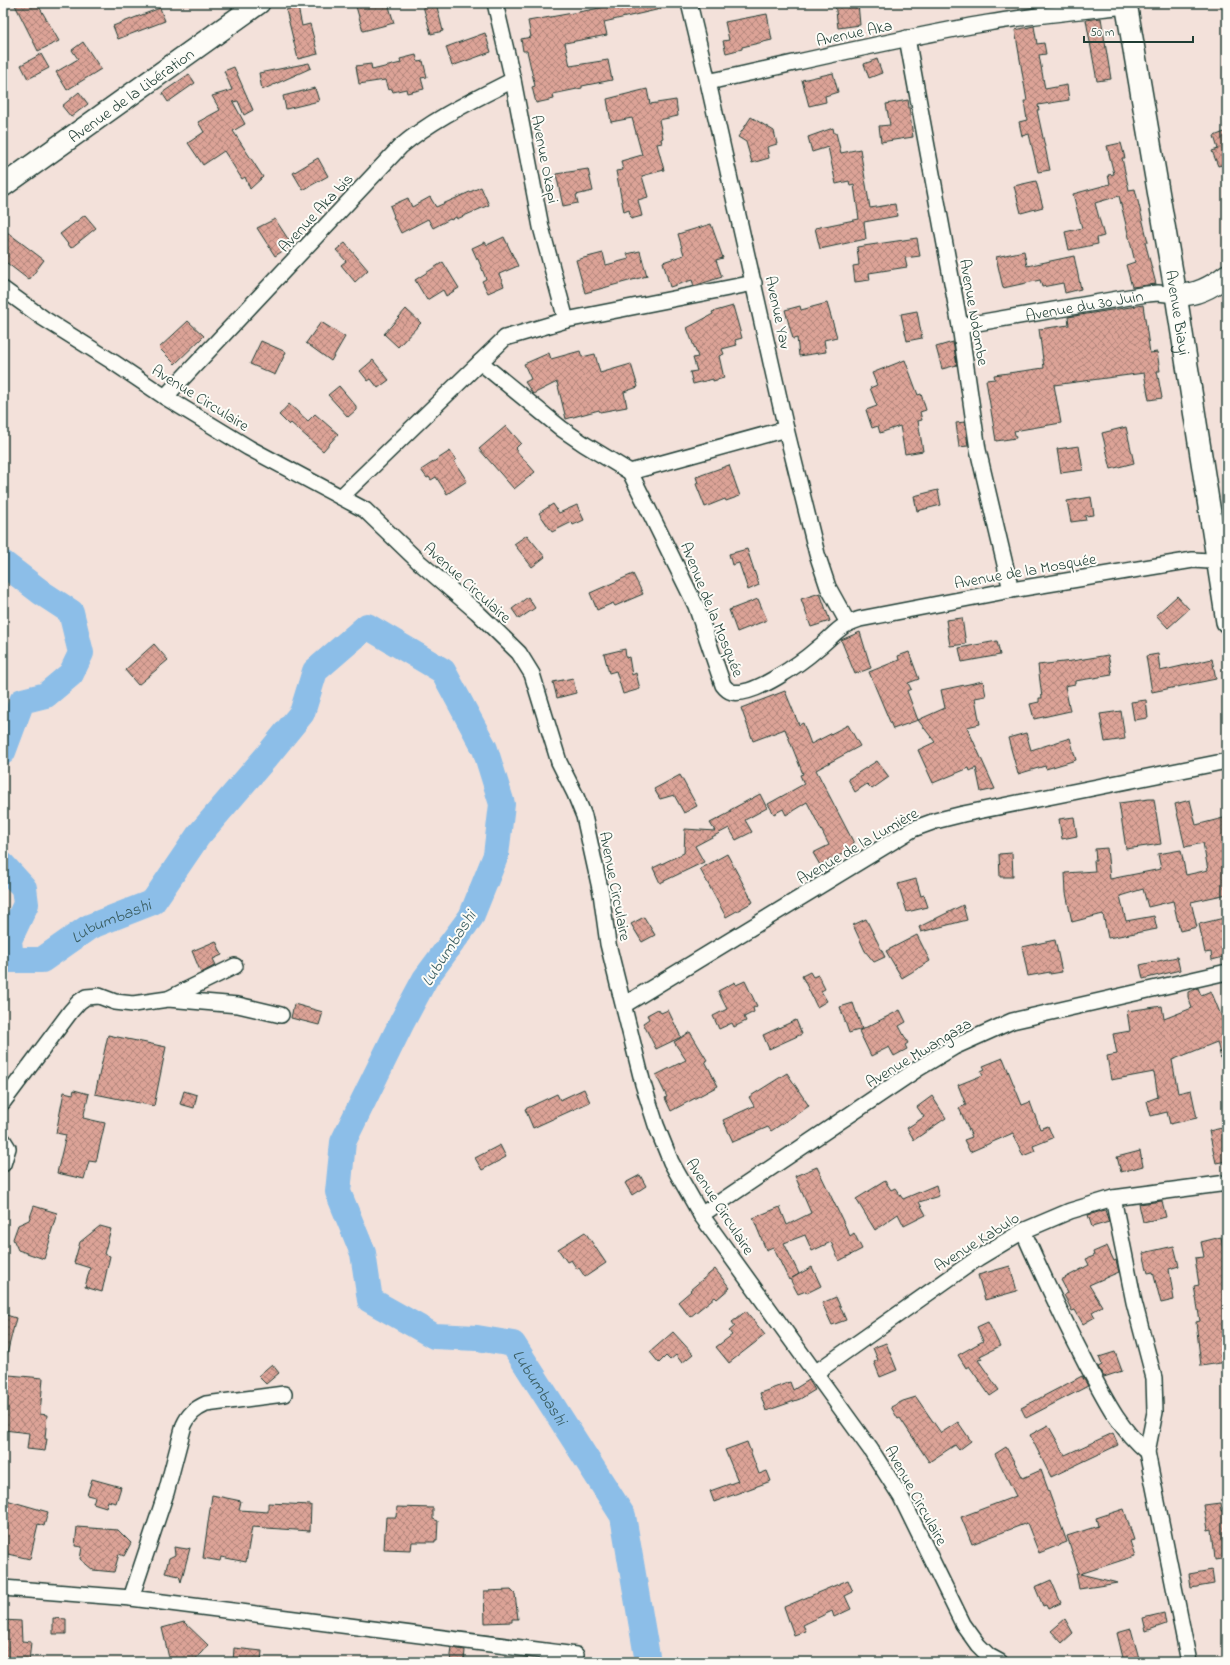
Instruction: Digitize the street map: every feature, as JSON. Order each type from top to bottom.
[{"type":"street","name":"Avenue de la Libération","points":[[3,186],[259,3]]},
{"type":"street","name":"Avenue Okapi","points":[[495,3],[513,80],[535,198],[566,320]]},
{"type":"street","name":"Avenue Yav","points":[[689,3],[754,283],[786,429],[817,554],[828,587],[848,623]]},
{"type":"street","name":"Avenue Aka","points":[[708,82],[907,38],[1030,16],[1126,4]]},
{"type":"street","name":"Avenue Biayi","points":[[1126,4],[1222,562],[1227,622]]},
{"type":"street","name":"Avenue Ndombe","points":[[907,38],[960,326],[980,456],[1011,590]]},
{"type":"street","name":"Avenue Aka bis","points":[[165,397],[400,147],[415,134],[442,116],[513,80]]},
{"type":"street","name":"Avenue du 30 Juin","points":[[960,326],[1147,294],[1158,293],[1189,295],[1199,292],[1227,275]]},
{"type":"street","points":[[342,496],[502,340],[509,336],[566,320],[754,283]]},
{"type":"street","name":"Avenue Circulaire","points":[[3,289],[49,322],[165,397],[249,448],[342,496],[372,516],[419,562],[477,612],[519,653],[532,674],[559,762],[584,816],[601,893],[608,944],[643,1084],[656,1125],[671,1162],[702,1215],[871,1450],[897,1491],[970,1634],[989,1656],[1000,1662]]},
{"type":"street","points":[[480,362],[562,429],[630,472],[786,429]]},
{"type":"street","name":"Avenue de la Mosquée","points":[[630,472],[696,606],[720,678],[728,691],[740,693],[751,690],[782,674],[806,658],[838,630],[848,623],[860,619],[1011,590],[1193,560],[1222,562]]},
{"type":"street","name":"Avenue de la Lumière","points":[[624,1005],[913,829],[963,814],[1227,761]]},
{"type":"street","points":[[168,999],[236,966]]},
{"type":"street","name":"Avenue Mwangaza","points":[[702,1215],[919,1068],[979,1035],[1012,1021],[1227,972]]},
{"type":"street","points":[[3,1102],[71,1011],[86,997],[99,996],[115,1002],[134,1004],[168,999],[238,1004],[281,1015]]},
{"type":"street","points":[[3,1164],[8,1148],[5,1142]]},
{"type":"street","name":"Avenue Kabulo","points":[[815,1373],[978,1258],[1023,1231],[1070,1211],[1114,1198],[1227,1183]]},
{"type":"street","points":[[1114,1198],[1134,1302],[1154,1378],[1155,1412],[1147,1452],[1189,1662]]},
{"type":"street","points":[[1023,1231],[1061,1316],[1114,1414],[1135,1442],[1147,1452]]},
{"type":"street","points":[[131,1598],[166,1492],[184,1425],[188,1416],[196,1408],[206,1404],[284,1394]]},
{"type":"street","points":[[3,1588],[131,1598],[576,1655]]},
{"type":"building","points":[[14,3],[37,3],[59,41],[38,51]]},
{"type":"building","points":[[355,3],[388,3],[394,23],[363,31]]},
{"type":"building","points":[[436,3],[443,31],[431,34],[423,6]]},
{"type":"building","points":[[616,3],[664,3],[665,8],[604,22],[607,35],[565,43],[570,66],[608,60],[612,80],[553,94],[554,99],[536,103],[532,87],[535,86],[527,51],[523,51],[521,39],[531,37],[528,21],[595,9]]},
{"type":"building","points":[[835,3],[858,3],[860,25],[838,28]]},
{"type":"building","points":[[298,7],[302,26],[310,24],[318,54],[298,59],[286,10]]},
{"type":"building","points":[[160,8],[165,21],[118,39],[113,26]]},
{"type":"building","points":[[767,14],[772,40],[742,47],[742,49],[726,53],[723,41],[729,40],[725,22]]},
{"type":"building","points":[[1101,18],[1111,79],[1097,81],[1086,20]]},
{"type":"building","points":[[1034,26],[1037,44],[1044,43],[1046,54],[1039,55],[1045,89],[1067,85],[1069,100],[1038,105],[1039,110],[1037,110],[1050,170],[1038,172],[1029,134],[1022,136],[1019,122],[1027,120],[1024,101],[1027,101],[1015,30]]},
{"type":"building","points":[[485,33],[491,52],[452,66],[446,47]]},
{"type":"building","points":[[83,42],[101,69],[67,90],[56,72],[78,59],[72,50]]},
{"type":"building","points":[[41,54],[49,68],[28,79],[21,65]]},
{"type":"building","points":[[416,55],[418,62],[423,61],[427,77],[421,78],[424,89],[407,93],[406,89],[393,92],[392,89],[388,90],[385,80],[359,84],[356,66],[371,64],[372,70],[401,63],[400,59]]},
{"type":"building","points":[[877,59],[882,73],[869,78],[864,64]]},
{"type":"building","points":[[309,63],[311,68],[262,90],[259,73]]},
{"type":"building","points":[[234,67],[253,110],[244,115],[238,101],[233,102],[245,124],[233,131],[263,177],[250,189],[245,177],[242,179],[224,151],[203,165],[188,143],[204,132],[198,122],[220,110],[212,96],[232,90],[224,71]]},
{"type":"building","points":[[833,73],[838,92],[825,96],[826,102],[809,106],[802,80]]},
{"type":"building","points":[[189,74],[195,83],[168,102],[162,93]]},
{"type":"building","points":[[315,88],[319,101],[286,109],[283,96]]},
{"type":"building","points":[[647,89],[650,104],[676,100],[678,116],[659,120],[663,138],[661,139],[662,143],[657,144],[664,170],[642,176],[648,197],[638,200],[642,216],[631,219],[629,210],[624,212],[616,171],[623,170],[621,161],[642,155],[632,118],[611,122],[607,99]]},
{"type":"building","points":[[79,92],[88,104],[71,117],[62,106]]},
{"type":"building","points":[[908,100],[913,137],[881,142],[879,126],[890,125],[886,104]]},
{"type":"building","points":[[751,117],[774,131],[777,144],[767,147],[769,158],[752,163],[746,142],[738,137]]},
{"type":"building","points":[[833,128],[834,133],[836,133],[841,153],[860,149],[870,208],[895,204],[897,216],[864,222],[866,239],[820,249],[815,228],[859,219],[854,185],[850,186],[849,181],[836,184],[828,147],[812,152],[808,137]]},
{"type":"building","points":[[1227,131],[1227,169],[1224,170],[1222,165],[1218,166],[1212,151],[1218,149],[1214,136]]},
{"type":"building","points":[[1121,143],[1125,158],[1122,158],[1129,190],[1135,189],[1148,242],[1145,242],[1156,284],[1132,287],[1126,265],[1135,262],[1119,196],[1095,203],[1104,236],[1097,238],[1098,244],[1069,250],[1065,232],[1082,228],[1073,194],[1110,184],[1108,175],[1114,174],[1107,146]]},
{"type":"building","points":[[318,158],[328,176],[303,190],[293,173]]},
{"type":"building","points":[[588,169],[593,191],[576,195],[578,203],[563,206],[556,174]]},
{"type":"building","points":[[1036,181],[1043,207],[1021,213],[1014,186]]},
{"type":"building","points":[[481,187],[489,205],[457,219],[456,217],[451,220],[450,219],[433,228],[428,219],[401,233],[393,217],[394,216],[390,206],[408,198],[412,207],[430,197],[436,207]]},
{"type":"building","points":[[85,215],[96,228],[71,248],[60,234]]},
{"type":"building","points":[[275,219],[292,245],[275,256],[257,228]]},
{"type":"building","points":[[711,224],[723,258],[716,260],[722,277],[694,286],[692,280],[670,287],[663,262],[684,255],[678,234]]},
{"type":"building","points":[[3,229],[44,260],[29,280],[3,260]]},
{"type":"building","points":[[504,237],[518,266],[499,274],[504,286],[488,293],[482,281],[486,279],[472,248],[485,242],[487,245]]},
{"type":"building","points":[[917,238],[920,256],[905,258],[907,267],[869,273],[870,280],[855,282],[853,266],[859,265],[857,247]]},
{"type":"building","points":[[345,243],[368,270],[355,282],[341,265],[346,261],[336,250]]},
{"type":"building","points":[[640,251],[647,276],[585,293],[576,260],[603,253],[606,265],[629,259],[627,254]]},
{"type":"building","points":[[1024,251],[1027,266],[1074,256],[1081,289],[1065,293],[1063,283],[1042,287],[1040,280],[1003,288],[996,257]]},
{"type":"building","points":[[443,262],[459,288],[446,296],[443,290],[427,300],[415,280]]},
{"type":"building","points":[[827,303],[837,337],[824,340],[826,352],[799,356],[797,338],[793,339],[785,310],[800,306],[801,310]]},
{"type":"building","points":[[1143,305],[1150,353],[1157,352],[1160,371],[1157,371],[1162,398],[1149,400],[1144,373],[1054,385],[1061,423],[1014,431],[1016,438],[996,441],[986,380],[995,379],[994,375],[1044,368],[1039,329],[1069,325],[1068,317]]},
{"type":"building","points":[[733,306],[742,338],[735,340],[737,345],[722,349],[724,354],[719,356],[724,378],[693,384],[690,372],[697,371],[693,358],[698,357],[687,328],[713,314],[712,312]]},
{"type":"building","points":[[406,309],[421,323],[398,347],[384,334]]},
{"type":"building","points":[[917,311],[922,338],[907,341],[901,314]]},
{"type":"building","points":[[188,321],[204,336],[175,364],[159,348]]},
{"type":"building","points":[[321,322],[345,337],[331,361],[306,343]]},
{"type":"building","points":[[261,341],[286,352],[275,375],[250,364]]},
{"type":"building","points":[[953,342],[957,365],[942,369],[936,347]]},
{"type":"building","points":[[580,351],[582,357],[595,354],[600,373],[631,364],[638,387],[624,392],[627,407],[600,412],[599,410],[566,419],[557,382],[533,394],[525,382],[531,379],[524,364],[549,353],[551,359]]},
{"type":"building","points":[[373,360],[389,380],[378,388],[371,379],[368,381],[360,371]]},
{"type":"building","points":[[905,360],[918,395],[921,394],[926,410],[920,412],[922,420],[918,421],[923,451],[905,454],[900,426],[880,433],[878,426],[872,428],[866,410],[877,406],[870,388],[877,385],[872,373]]},
{"type":"building","points":[[339,386],[356,406],[356,410],[348,417],[328,395]]},
{"type":"building","points":[[289,404],[308,421],[315,414],[338,434],[323,451],[291,423],[289,425],[279,415]]},
{"type":"building","points":[[965,422],[968,446],[959,447],[956,423]]},
{"type":"building","points":[[506,426],[521,443],[515,449],[535,472],[514,489],[479,449]]},
{"type":"building","points":[[1126,427],[1134,463],[1111,469],[1102,433]]},
{"type":"building","points":[[1079,446],[1083,470],[1061,473],[1057,449]]},
{"type":"building","points":[[450,451],[456,460],[454,461],[467,481],[447,494],[436,477],[431,480],[429,477],[427,478],[421,470]]},
{"type":"building","points":[[729,465],[740,496],[726,501],[725,499],[705,507],[696,484],[698,483],[696,477]]},
{"type":"building","points":[[938,490],[941,505],[917,511],[914,496]]},
{"type":"building","points":[[1091,497],[1094,515],[1085,516],[1086,520],[1071,522],[1067,501]]},
{"type":"building","points":[[553,504],[559,513],[577,505],[584,520],[573,525],[572,522],[552,532],[539,513]]},
{"type":"building","points":[[527,535],[545,557],[532,567],[514,544]]},
{"type":"building","points":[[747,549],[759,585],[748,590],[739,563],[732,565],[729,554]]},
{"type":"building","points":[[633,574],[643,594],[615,606],[613,603],[597,610],[590,593]]},
{"type":"building","points":[[820,593],[830,621],[811,627],[801,599]]},
{"type":"building","points":[[1177,596],[1189,609],[1168,628],[1156,615]]},
{"type":"building","points":[[528,597],[535,608],[519,619],[512,609]]},
{"type":"building","points":[[758,599],[767,620],[737,632],[729,610]]},
{"type":"building","points":[[962,618],[966,644],[950,646],[946,620]]},
{"type":"building","points":[[860,632],[871,668],[855,674],[841,640]]},
{"type":"building","points":[[997,641],[1000,655],[962,662],[959,648]]},
{"type":"building","points":[[154,644],[168,660],[138,685],[125,670]]},
{"type":"building","points":[[625,649],[626,658],[629,657],[632,675],[636,673],[640,689],[623,694],[616,671],[609,673],[604,654]]},
{"type":"building","points":[[909,652],[919,679],[908,683],[911,689],[907,691],[918,720],[893,729],[869,672],[899,660],[898,656]]},
{"type":"building","points":[[1158,654],[1160,671],[1212,659],[1216,679],[1152,692],[1146,656]]},
{"type":"building","points":[[1108,655],[1112,675],[1075,681],[1075,684],[1065,686],[1070,711],[1034,719],[1030,704],[1039,702],[1039,698],[1042,698],[1038,665]]},
{"type":"building","points":[[573,678],[576,693],[557,698],[553,682]]},
{"type":"building","points":[[983,681],[986,696],[975,698],[980,724],[967,727],[995,789],[981,792],[976,768],[970,771],[969,768],[933,783],[918,750],[935,742],[918,720],[945,708],[941,690]]},
{"type":"building","points":[[785,691],[799,725],[803,723],[811,744],[848,725],[860,746],[816,770],[856,847],[820,865],[813,853],[829,845],[807,802],[786,815],[783,809],[774,814],[768,804],[804,784],[800,775],[803,774],[785,729],[753,741],[741,708]]},
{"type":"building","points":[[1146,700],[1148,718],[1134,720],[1131,702]]},
{"type":"building","points":[[1121,711],[1125,739],[1105,742],[1100,714]]},
{"type":"building","points":[[1026,733],[1031,750],[1070,738],[1076,760],[1046,769],[1045,766],[1018,774],[1008,738]]},
{"type":"building","points":[[877,761],[889,777],[872,789],[867,784],[855,792],[848,779]]},
{"type":"building","points":[[680,775],[697,806],[684,813],[674,795],[660,799],[654,789]]},
{"type":"building","points":[[760,794],[767,808],[745,820],[752,832],[736,840],[729,828],[695,846],[704,862],[660,883],[653,868],[684,853],[685,829],[715,831],[710,823],[731,812],[730,810]]},
{"type":"building","points":[[1154,799],[1161,844],[1126,849],[1119,803]]},
{"type":"building","points":[[1190,800],[1196,825],[1227,817],[1227,894],[1191,902],[1197,927],[1180,931],[1173,901],[1148,907],[1143,889],[1120,896],[1126,921],[1154,916],[1157,929],[1108,938],[1103,914],[1072,922],[1066,893],[1065,873],[1095,871],[1095,849],[1107,848],[1110,879],[1161,869],[1158,854],[1181,850],[1186,875],[1208,870],[1203,843],[1185,847],[1175,804]]},
{"type":"building","points":[[1074,817],[1077,836],[1062,839],[1059,819]]},
{"type":"building","points":[[1012,853],[1013,877],[1000,877],[999,854]]},
{"type":"building","points":[[727,854],[753,902],[726,917],[700,869]]},
{"type":"building","points":[[916,879],[921,896],[924,895],[928,907],[907,912],[898,884]]},
{"type":"building","points":[[963,905],[967,920],[921,932],[919,927]]},
{"type":"building","points":[[644,917],[655,935],[642,942],[631,924]]},
{"type":"building","points":[[1224,918],[1227,932],[1227,956],[1212,960],[1211,952],[1205,953],[1199,924]]},
{"type":"building","points":[[866,919],[885,957],[874,962],[865,951],[853,925]]},
{"type":"building","points":[[917,935],[930,961],[902,978],[886,951]]},
{"type":"building","points":[[1055,940],[1062,972],[1050,974],[1050,972],[1028,976],[1022,947]]},
{"type":"building","points":[[216,941],[222,955],[213,959],[216,965],[201,973],[192,951]]},
{"type":"building","points":[[1177,957],[1180,970],[1143,979],[1140,965]]},
{"type":"building","points":[[810,972],[813,977],[818,975],[825,989],[821,991],[827,1001],[817,1007],[802,976]]},
{"type":"building","points":[[745,981],[757,1006],[753,1008],[754,1012],[744,1017],[746,1021],[734,1027],[732,1023],[719,1029],[713,1016],[727,1009],[718,991],[735,982],[736,985]]},
{"type":"building","points":[[1198,988],[1201,995],[1211,991],[1227,1030],[1227,1062],[1222,1063],[1217,1042],[1172,1060],[1178,1093],[1191,1090],[1197,1118],[1170,1124],[1167,1112],[1151,1116],[1147,1101],[1158,1097],[1154,1072],[1111,1080],[1107,1056],[1117,1054],[1113,1034],[1130,1031],[1127,1011],[1162,1006],[1164,1019],[1192,1008],[1188,997],[1188,992]]},
{"type":"building","points":[[853,1003],[862,1029],[849,1033],[840,1007]]},
{"type":"building","points":[[294,1004],[323,1012],[319,1025],[291,1018]]},
{"type":"building","points":[[658,1009],[661,1013],[668,1010],[681,1037],[656,1049],[643,1023],[649,1019],[647,1015]]},
{"type":"building","points":[[900,1010],[906,1022],[899,1026],[908,1043],[905,1045],[907,1049],[894,1056],[889,1047],[871,1056],[859,1031]]},
{"type":"building","points":[[796,1020],[802,1034],[769,1049],[763,1035]]},
{"type":"building","points":[[690,1032],[707,1060],[705,1061],[718,1086],[671,1111],[665,1098],[667,1097],[656,1075],[686,1060],[674,1042]]},
{"type":"building","points":[[108,1035],[166,1047],[154,1106],[95,1094]]},
{"type":"building","points":[[1003,1058],[1022,1105],[1030,1102],[1040,1129],[1048,1126],[1053,1138],[1033,1146],[1035,1151],[1023,1156],[1013,1133],[970,1152],[964,1140],[972,1137],[959,1108],[966,1105],[958,1085],[983,1075],[981,1071],[985,1069],[983,1066]]},
{"type":"building","points":[[787,1073],[809,1106],[771,1131],[768,1127],[733,1142],[723,1120],[754,1106],[749,1097]]},
{"type":"building","points":[[584,1089],[590,1102],[533,1128],[525,1109],[557,1094],[560,1100]]},
{"type":"building","points":[[74,1090],[89,1094],[83,1118],[105,1123],[96,1162],[89,1161],[84,1179],[57,1173],[66,1135],[56,1133],[64,1092],[73,1094]]},
{"type":"building","points":[[184,1091],[197,1095],[194,1108],[180,1104]]},
{"type":"building","points":[[932,1096],[946,1118],[914,1140],[907,1128],[924,1117],[917,1107]]},
{"type":"building","points":[[1222,1128],[1227,1150],[1227,1161],[1216,1163],[1209,1131]]},
{"type":"building","points":[[500,1145],[506,1157],[482,1170],[475,1158]]},
{"type":"building","points":[[1140,1151],[1143,1166],[1121,1172],[1117,1157]]},
{"type":"building","points":[[817,1167],[850,1236],[854,1233],[862,1249],[839,1261],[831,1242],[812,1251],[805,1235],[784,1243],[799,1274],[792,1278],[812,1267],[821,1286],[807,1293],[806,1291],[798,1294],[790,1279],[789,1280],[773,1247],[766,1250],[753,1218],[780,1207],[787,1225],[811,1213],[795,1176]]},
{"type":"building","points":[[640,1175],[646,1186],[632,1195],[625,1183]]},
{"type":"building","points":[[885,1181],[891,1190],[895,1188],[903,1199],[936,1185],[939,1196],[919,1202],[926,1215],[904,1226],[898,1214],[875,1230],[856,1199]]},
{"type":"building","points":[[1162,1201],[1166,1217],[1143,1222],[1139,1204]]},
{"type":"building","points":[[34,1206],[57,1213],[44,1259],[18,1250],[13,1239],[18,1225],[29,1220]]},
{"type":"building","points":[[1105,1210],[1109,1222],[1092,1227],[1088,1215]]},
{"type":"building","points":[[100,1226],[111,1229],[104,1254],[110,1256],[102,1292],[85,1287],[90,1268],[74,1263],[80,1242]]},
{"type":"building","points":[[585,1232],[606,1263],[585,1277],[571,1260],[567,1262],[558,1249]]},
{"type":"building","points":[[1221,1237],[1226,1265],[1224,1266],[1227,1284],[1224,1285],[1227,1304],[1227,1362],[1201,1366],[1196,1322],[1200,1321],[1194,1286],[1199,1285],[1195,1258],[1204,1257],[1201,1242]]},
{"type":"building","points":[[1107,1246],[1114,1261],[1116,1260],[1119,1272],[1089,1285],[1102,1306],[1092,1312],[1095,1317],[1083,1324],[1075,1310],[1072,1311],[1064,1295],[1068,1293],[1061,1280],[1089,1265],[1086,1259],[1094,1256],[1093,1252]]},
{"type":"building","points":[[1174,1246],[1179,1266],[1169,1269],[1174,1300],[1161,1303],[1153,1272],[1148,1273],[1143,1253]]},
{"type":"building","points":[[1010,1266],[1017,1291],[985,1300],[978,1275]]},
{"type":"building","points":[[715,1269],[730,1288],[717,1299],[715,1297],[690,1317],[678,1302]]},
{"type":"building","points":[[836,1297],[846,1320],[832,1325],[822,1303]]},
{"type":"building","points":[[746,1311],[765,1335],[729,1363],[716,1347],[732,1335],[729,1331],[735,1326],[732,1322]]},
{"type":"building","points":[[3,1314],[16,1318],[7,1354],[3,1354]]},
{"type":"building","points":[[988,1322],[1000,1346],[980,1356],[982,1359],[978,1360],[999,1390],[990,1396],[969,1366],[966,1368],[958,1355],[983,1341],[977,1327]]},
{"type":"building","points":[[673,1332],[693,1354],[682,1363],[676,1355],[670,1360],[666,1356],[659,1363],[650,1352]]},
{"type":"building","points":[[886,1343],[897,1370],[880,1377],[874,1362],[878,1360],[873,1348]]},
{"type":"building","points":[[1115,1352],[1122,1371],[1104,1377],[1098,1367],[1102,1365],[1099,1357]]},
{"type":"building","points":[[272,1364],[279,1373],[266,1384],[258,1376]]},
{"type":"building","points":[[9,1375],[43,1378],[40,1414],[47,1415],[45,1439],[47,1439],[45,1451],[27,1449],[29,1433],[4,1430]]},
{"type":"building","points":[[1082,1376],[1088,1386],[1026,1418],[1021,1408]]},
{"type":"building","points":[[809,1380],[815,1390],[800,1399],[766,1411],[760,1393],[790,1382],[793,1390]]},
{"type":"building","points":[[916,1397],[941,1433],[958,1422],[971,1441],[959,1450],[955,1445],[929,1462],[891,1407]]},
{"type":"building","points":[[1048,1425],[1065,1455],[1113,1433],[1118,1445],[1051,1477],[1030,1435]]},
{"type":"building","points":[[747,1442],[759,1474],[767,1471],[771,1481],[714,1502],[710,1491],[738,1481],[725,1450]]},
{"type":"building","points":[[1006,1447],[1023,1478],[1041,1470],[1067,1542],[1039,1553],[1027,1523],[972,1544],[961,1517],[1016,1496],[995,1454]]},
{"type":"building","points":[[92,1479],[121,1487],[116,1503],[108,1501],[106,1507],[93,1503],[95,1497],[87,1495]]},
{"type":"building","points":[[212,1495],[241,1501],[239,1510],[268,1512],[268,1503],[311,1505],[310,1531],[252,1527],[246,1562],[221,1557],[220,1561],[203,1558]]},
{"type":"building","points":[[3,1499],[48,1512],[44,1526],[38,1524],[30,1559],[3,1553]]},
{"type":"building","points":[[1220,1503],[1221,1511],[1227,1510],[1227,1558],[1215,1560],[1212,1529],[1208,1530],[1204,1505]]},
{"type":"building","points":[[397,1507],[433,1508],[433,1519],[438,1521],[437,1540],[435,1540],[435,1542],[412,1542],[411,1550],[384,1549],[386,1517],[396,1517]]},
{"type":"building","points":[[1124,1509],[1134,1540],[1130,1541],[1135,1556],[1080,1574],[1118,1583],[1079,1589],[1076,1573],[1079,1573],[1067,1536],[1098,1526],[1096,1518]]},
{"type":"building","points":[[77,1527],[118,1530],[131,1543],[124,1556],[119,1554],[114,1572],[93,1570],[80,1559],[82,1547],[75,1546]]},
{"type":"building","points":[[174,1547],[190,1548],[181,1582],[179,1576],[165,1573],[169,1558],[175,1555]]},
{"type":"building","points":[[1212,1570],[1214,1584],[1191,1588],[1189,1574]]},
{"type":"building","points":[[848,1580],[853,1592],[845,1596],[851,1609],[834,1617],[832,1611],[803,1625],[806,1631],[794,1635],[784,1607]]},
{"type":"building","points":[[1051,1580],[1061,1603],[1048,1609],[1046,1605],[1043,1606],[1035,1587]]},
{"type":"building","points":[[511,1590],[515,1594],[518,1619],[512,1619],[512,1622],[485,1623],[484,1591]]},
{"type":"building","points":[[1164,1613],[1166,1624],[1146,1631],[1143,1618]]},
{"type":"building","points":[[53,1618],[66,1619],[66,1634],[53,1634]]},
{"type":"building","points":[[1065,1619],[1073,1633],[1062,1643],[1051,1631]]},
{"type":"building","points":[[3,1620],[21,1621],[22,1641],[31,1642],[29,1662],[3,1662]]},
{"type":"building","points":[[184,1622],[208,1645],[193,1662],[173,1662],[169,1658],[162,1628]]},
{"type":"building","points":[[1131,1629],[1140,1662],[1124,1662],[1117,1633]]},
{"type":"building","points":[[234,1648],[262,1651],[261,1662],[233,1662]]},
{"type":"building","points":[[452,1648],[465,1650],[464,1662],[450,1662]]},
{"type":"waterway","name":"Lubumbashi","points":[[3,563],[42,593],[71,612],[81,653],[71,674],[46,695],[22,701],[3,752]]},
{"type":"waterway","name":"Lubumbashi","points":[[3,865],[24,888],[26,904],[9,940],[11,960],[42,960],[89,927],[153,902],[198,836],[302,713],[315,671],[367,626],[443,671],[485,749],[502,804],[496,855],[471,917],[425,979],[402,1022],[343,1142],[338,1192],[363,1253],[370,1300],[434,1336],[477,1338],[513,1344],[623,1516],[648,1662]]}]
